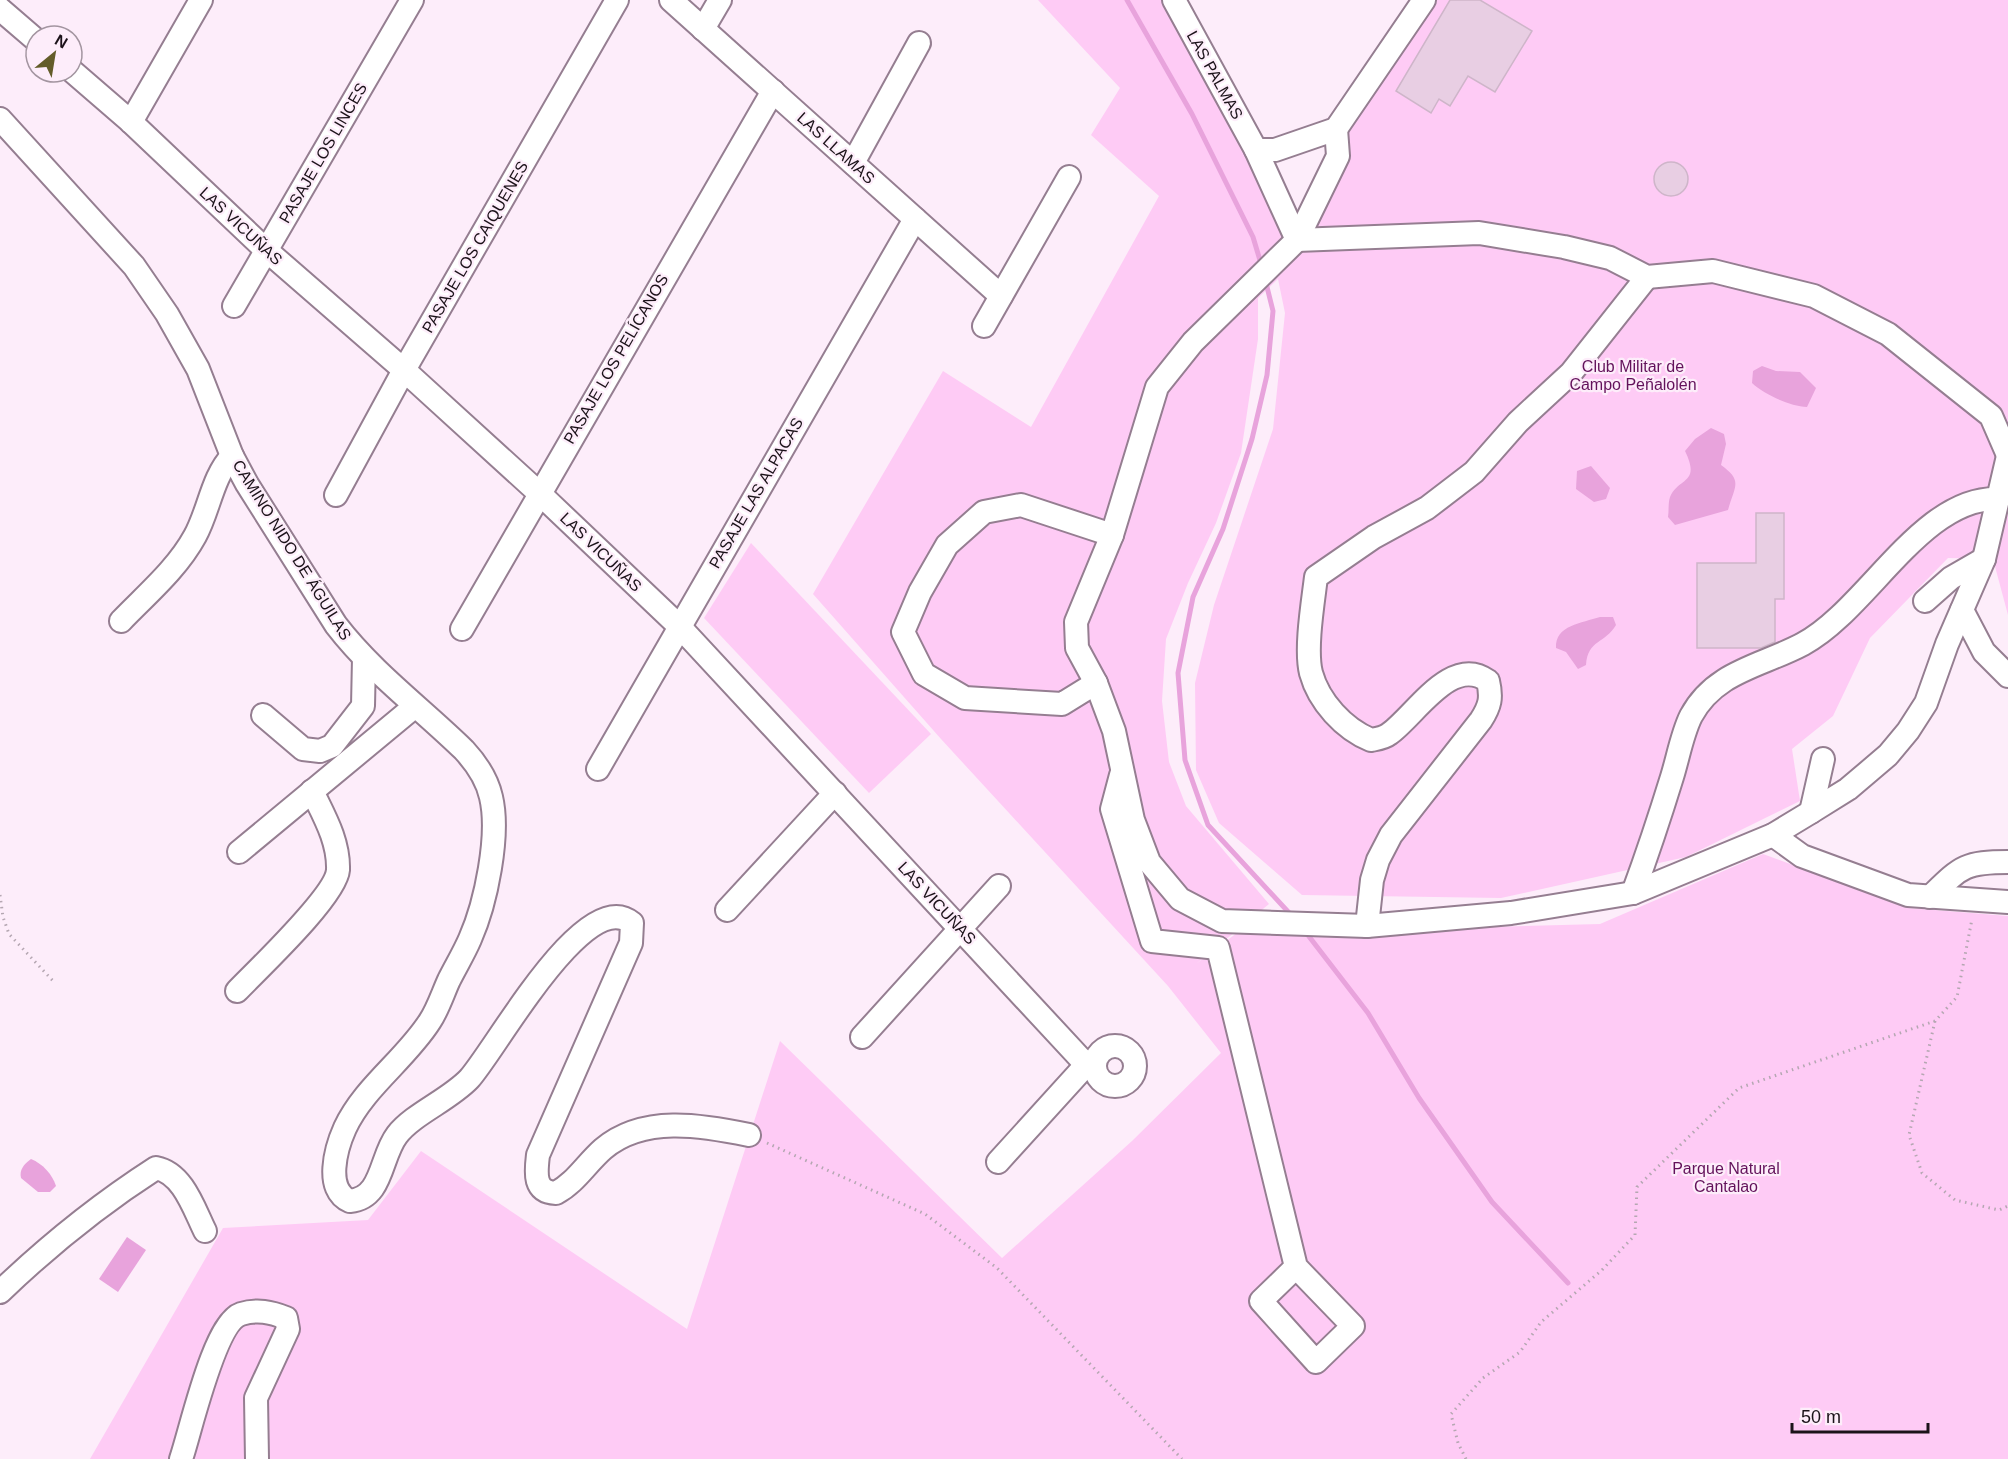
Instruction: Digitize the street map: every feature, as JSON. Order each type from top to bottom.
[{"type":"street","points":[[131,122],[201,0]]},
{"type":"street","name":"PASAJE LOS LINCES","points":[[234,306],[412,0]]},
{"type":"street","name":"PASAJE LOS CAIQUENES","points":[[336,495],[404,370],[617,0]]},
{"type":"street","name":"LAS LLAMAS","points":[[671,0],[1001,296]]},
{"type":"street","points":[[703,29],[720,0]]},
{"type":"street","name":"LAS PALMAS","points":[[1174,0],[1256,150],[1297,240]]},
{"type":"street","points":[[1256,150],[1275,150],[1336,129],[1424,0]]},
{"type":"street","points":[[0,9],[24,30]]},
{"type":"street","points":[[853,163],[919,44]]},
{"type":"street","name":"LAS VICUÑAS","points":[[84,81],[131,122],[266,250],[404,370],[539,493],[679,626],[960,929],[1091,1066],[998,1162]]},
{"type":"street","name":"PASAJE LOS PELÍCANOS","points":[[462,629],[773,91]]},
{"type":"street","name":"CAMINO NIDO DE ÁGUILAS","points":[[0,119],[134,266],[154,293],[198,369],[232,456],[247,484],[336,625],[389,683],[464,750],[484,779],[493,808],[491,859],[483,901],[470,939],[431,1020],[372,1090],[346,1127],[336,1163],[335,1184],[338,1193],[350,1201],[364,1199],[367,1196],[399,1133],[467,1081],[495,1045],[519,1004],[565,949],[594,926],[615,915],[625,917],[632,923],[631,943],[538,1155],[538,1184],[543,1190],[556,1193],[574,1180],[603,1149],[624,1136],[642,1129],[686,1126],[749,1135]]},
{"type":"street","points":[[1297,240],[1479,233],[1564,247],[1610,258],[1647,277],[1713,271],[1814,296],[1888,334],[1991,416],[2008,455],[1984,559],[1926,703],[1908,731],[1888,755],[1848,789],[1773,835],[1633,893],[1511,914],[1367,926],[1222,921],[1180,899],[1149,862],[1133,820],[1114,731],[1096,684],[1077,648],[1076,622],[1112,535],[1157,387],[1193,342],[1242,291],[1297,240],[1338,156],[1336,129]]},
{"type":"street","points":[[984,326],[1069,177]]},
{"type":"street","name":"PASAJE LAS ALPACAS","points":[[598,769],[915,219]]},
{"type":"street","points":[[1367,926],[1378,860],[1391,835],[1490,708],[1491,694],[1488,681],[1478,674],[1461,674],[1423,699],[1388,735],[1371,740],[1358,735],[1324,702],[1311,672],[1310,627],[1316,577],[1374,537],[1427,508],[1474,472],[1518,423],[1571,374],[1647,277]]},
{"type":"street","points":[[121,621],[189,548],[201,525],[222,470],[232,456]]},
{"type":"street","points":[[1633,893],[1691,717],[1711,688],[1737,672],[1803,644],[1837,621],[1934,523],[1962,505],[1980,498],[1998,499]]},
{"type":"street","points":[[1096,684],[1062,704],[965,698],[924,674],[903,632],[920,592],[947,545],[984,512],[1021,505],[1112,535]]},
{"type":"street","points":[[1925,601],[1950,578],[1984,559]]},
{"type":"street","points":[[1962,610],[1984,652],[2008,676]]},
{"type":"street","points":[[263,715],[303,748],[320,751],[332,746],[363,706],[364,658]]},
{"type":"street","points":[[239,852],[414,707]]},
{"type":"street","points":[[1811,812],[1823,759]]},
{"type":"street","points":[[1122,770],[1112,809],[1152,941],[1218,948],[1296,1266]]},
{"type":"street","points":[[237,991],[328,893],[338,873],[337,852],[329,825],[312,791]]},
{"type":"street","points":[[727,909],[835,793]]},
{"type":"street","points":[[1773,835],[1802,856],[1908,895],[2008,902]]},
{"type":"street","points":[[1930,897],[1958,869],[1983,862],[2008,862]]},
{"type":"street","points":[[862,1037],[999,886]]},
{"type":"street","points":[[0,1292],[32,1262],[107,1200],[156,1168],[166,1170],[186,1191],[205,1231]]},
{"type":"street","points":[[181,1459],[213,1354],[224,1329],[239,1315],[266,1311],[286,1318],[288,1329],[256,1398],[257,1459]]},
{"type":"path","points":[[0,895],[3,917],[9,934],[55,983]]},
{"type":"path","points":[[1466,1459],[1458,1443],[1451,1414],[1483,1378],[1520,1352],[1541,1322],[1602,1270],[1635,1235],[1637,1187],[1739,1088],[1935,1021],[1957,997],[1975,900]]},
{"type":"path","points":[[1935,1021],[1909,1135],[1922,1173],[1955,1200],[1999,1210],[2008,1206]]},
{"type":"path","points":[[749,1135],[925,1214],[997,1268],[1182,1459]]},
{"type":"green space","points":[[1038,0],[1169,0],[1249,140],[1299,257],[1350,129],[1437,0],[2008,0],[2008,615],[1993,559],[1948,558],[1870,638],[1833,716],[1792,749],[1800,801],[1686,857],[1501,898],[1302,895],[1219,823],[1196,770],[1195,683],[1214,605],[1273,429],[1285,313],[1278,279],[1258,298],[1258,339],[1241,453],[1216,523],[1188,583],[1166,639],[1162,701],[1169,762],[1186,806],[1269,904],[1196,964],[1242,929],[1338,931],[1600,924],[1763,854],[1910,908],[2008,916],[2008,1459],[90,1459],[223,1228],[368,1220],[421,1151],[687,1329],[780,1041],[1002,1258],[1132,1141],[1221,1053],[1168,986],[941,739],[813,594],[943,371],[1031,427],[1159,196],[1091,135],[1120,88]]},
{"type":"green space","points":[[751,543],[931,734],[869,793],[704,618]]},
{"type":"shaded area","points":[[1762,366],[1776,371],[1800,372],[1816,388],[1807,407],[1778,399],[1752,383],[1753,371]]},
{"type":"shaded area","points":[[1711,428],[1724,434],[1726,444],[1721,465],[1735,480],[1735,489],[1728,510],[1675,525],[1668,517],[1669,502],[1674,491],[1690,475],[1691,469],[1685,451],[1695,439]]},
{"type":"shaded area","points":[[1591,466],[1610,488],[1606,499],[1594,502],[1576,489],[1577,471]]},
{"type":"shaded area","points":[[1600,617],[1613,617],[1616,625],[1607,636],[1593,646],[1587,657],[1586,665],[1578,669],[1566,652],[1556,648],[1557,640],[1560,634],[1571,626]]},
{"type":"shaded area","points":[[31,1159],[47,1170],[52,1177],[56,1186],[50,1192],[38,1192],[21,1178],[23,1167]]},
{"type":"shaded area","points":[[127,1237],[146,1250],[118,1292],[99,1279]]},
{"type":"building","points":[[1450,0],[1480,0],[1532,31],[1495,92],[1468,76],[1450,106],[1439,99],[1431,113],[1396,91]]},
{"type":"building","points":[[1671,162],[1683,167],[1688,179],[1683,191],[1671,196],[1659,191],[1654,179],[1659,167]]},
{"type":"building","points":[[1756,513],[1784,513],[1784,599],[1775,599],[1775,642],[1761,648],[1697,648],[1697,563],[1756,563]]},
{"type":"waterway","points":[[1127,0],[1192,114],[1253,237],[1262,267]]},
{"type":"waterway","points":[[1265,279],[1273,311],[1267,375],[1252,439],[1223,529],[1193,597],[1178,673],[1185,760],[1208,825],[1292,916]]},
{"type":"waterway","points":[[1304,930],[1368,1013],[1419,1098],[1492,1202],[1568,1283]]},
{"type":"park label","name":"Club Militar de Campo Peñalolén","points":[[1633,375]]},
{"type":"park label","name":"Parque Natural Cantalao","points":[[1726,1177]]}]
